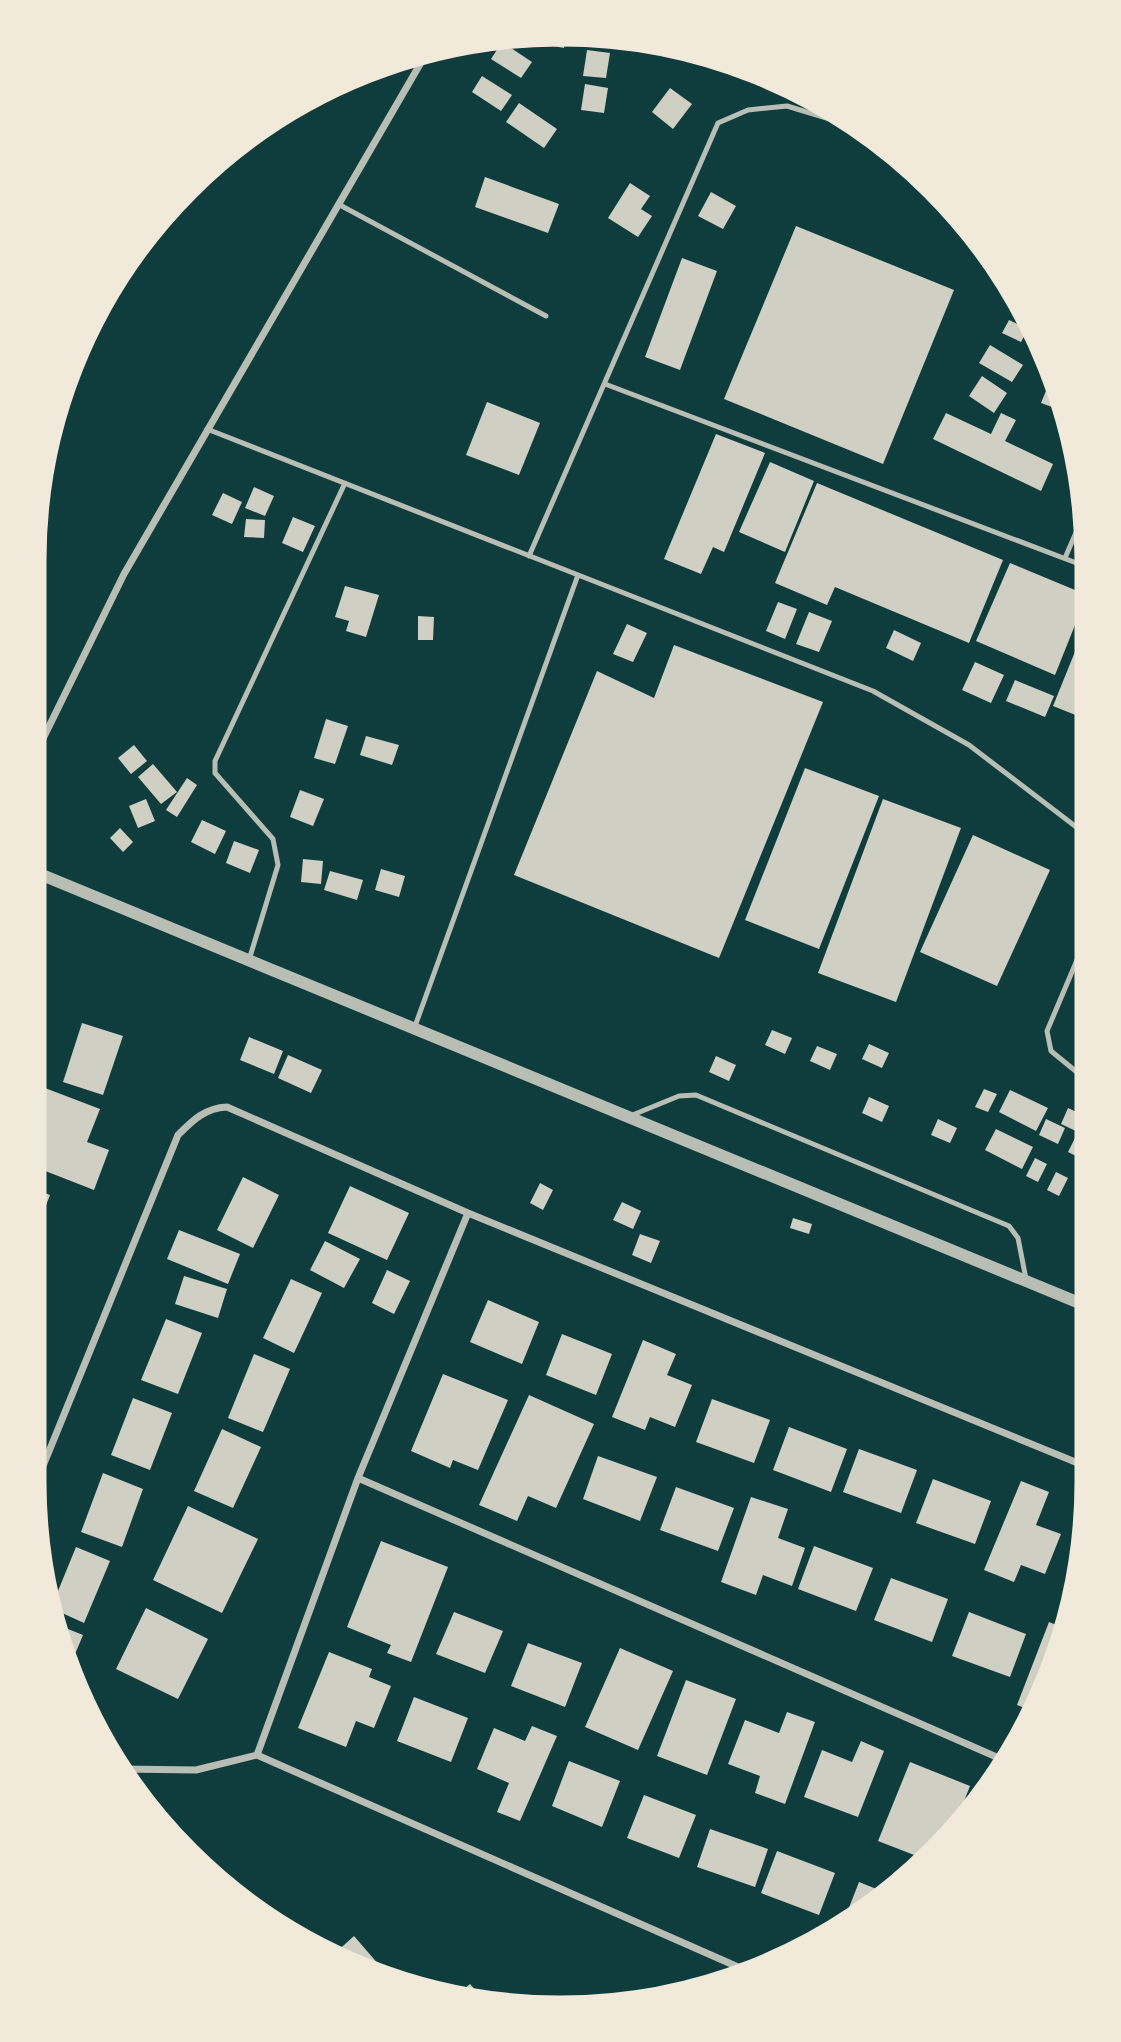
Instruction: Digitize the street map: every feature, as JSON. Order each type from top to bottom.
[{"type":"street","points":[[42,741],[124,574],[422,61]]},
{"type":"street","points":[[42,875],[1079,1303]]},
{"type":"street","points":[[42,1468],[178,1135],[210,1109],[227,1107],[468,1213],[1079,1463]]},
{"type":"street","points":[[257,1755],[358,1478],[468,1213]]},
{"type":"street","points":[[358,1478],[999,1758]]},
{"type":"street","points":[[128,1769],[196,1770],[257,1755],[740,1968]]},
{"type":"lane","points":[[529,556],[718,123],[748,110],[787,106],[836,121]]},
{"type":"lane","points":[[338,204],[546,316]]},
{"type":"lane","points":[[605,384],[1079,564]]},
{"type":"lane","points":[[207,429],[873,691],[969,745],[1079,829]]},
{"type":"lane","points":[[249,960],[278,865],[277,850],[273,839],[215,773],[215,761],[345,483]]},
{"type":"lane","points":[[1065,558],[1078,528]]},
{"type":"lane","points":[[414,1028],[578,575]]},
{"type":"lane","points":[[1079,955],[1047,1031],[1051,1051],[1079,1074]]},
{"type":"lane","points":[[630,1116],[679,1096],[696,1095],[1009,1226],[1017,1238],[1027,1282]]},
{"type":"building","points":[[565,42],[564,48],[542,43]]},
{"type":"building","points":[[500,45],[506,45],[532,62],[521,78],[491,59]]},
{"type":"building","points":[[587,50],[610,53],[606,78],[583,76]]},
{"type":"building","points":[[482,76],[512,95],[501,111],[472,92]]},
{"type":"building","points":[[585,84],[608,88],[604,113],[581,110]]},
{"type":"building","points":[[670,88],[692,104],[673,129],[652,112]]},
{"type":"building","points":[[519,103],[557,129],[544,148],[506,122]]},
{"type":"building","points":[[485,177],[559,204],[548,233],[475,207]]},
{"type":"building","points":[[630,183],[650,196],[641,209],[652,216],[638,237],[608,218]]},
{"type":"building","points":[[711,192],[736,206],[723,229],[698,216]]},
{"type":"building","points":[[796,226],[954,290],[883,464],[724,399]]},
{"type":"building","points":[[682,258],[717,271],[680,370],[645,357]]},
{"type":"building","points":[[1009,320],[1024,327],[1026,332],[1021,342],[1002,333]]},
{"type":"building","points":[[990,345],[1023,365],[1012,382],[979,363]]},
{"type":"building","points":[[982,376],[1007,393],[994,413],[969,396]]},
{"type":"building","points":[[1048,386],[1055,408],[1041,403]]},
{"type":"building","points":[[487,402],[540,423],[519,475],[466,455]]},
{"type":"building","points":[[946,413],[991,434],[1001,413],[1016,420],[1005,441],[1053,464],[1041,491],[933,439]]},
{"type":"building","points":[[716,434],[765,453],[724,552],[713,547],[701,574],[664,559]]},
{"type":"building","points":[[770,462],[814,481],[785,552],[739,532]]},
{"type":"building","points":[[817,483],[1003,560],[969,643],[835,587],[827,605],[775,583]]},
{"type":"building","points":[[254,487],[274,496],[265,516],[245,508]]},
{"type":"building","points":[[223,493],[242,502],[232,524],[212,515]]},
{"type":"building","points":[[293,517],[315,526],[303,552],[282,543]]},
{"type":"building","points":[[246,519],[265,520],[264,538],[244,537]]},
{"type":"building","points":[[1010,563],[1079,592],[1079,615],[1055,675],[976,641]]},
{"type":"building","points":[[345,586],[379,595],[366,637],[346,631],[349,621],[335,617]]},
{"type":"building","points":[[778,602],[797,609],[785,639],[766,631]]},
{"type":"building","points":[[809,612],[832,621],[819,652],[796,644]]},
{"type":"building","points":[[418,616],[434,617],[433,640],[418,640]]},
{"type":"building","points":[[627,624],[647,633],[633,662],[613,654]]},
{"type":"building","points":[[894,630],[921,643],[913,661],[886,648]]},
{"type":"building","points":[[1079,642],[1079,716],[1053,706]]},
{"type":"building","points":[[674,645],[823,702],[719,958],[514,875],[597,671],[654,698]]},
{"type":"building","points":[[975,662],[1004,675],[991,703],[962,690]]},
{"type":"building","points":[[1015,680],[1054,696],[1045,717],[1006,701]]},
{"type":"building","points":[[326,719],[348,726],[335,764],[314,758]]},
{"type":"building","points":[[366,736],[399,745],[392,765],[360,755]]},
{"type":"building","points":[[134,745],[147,761],[131,774],[118,758]]},
{"type":"building","points":[[153,764],[177,792],[161,804],[138,777]]},
{"type":"building","points":[[805,768],[879,796],[819,949],[745,920]]},
{"type":"building","points":[[187,778],[197,785],[177,817],[166,810]]},
{"type":"building","points":[[300,790],[324,799],[313,826],[290,817]]},
{"type":"building","points":[[146,799],[155,821],[138,828],[129,806]]},
{"type":"building","points":[[883,799],[961,828],[896,1002],[818,973]]},
{"type":"building","points":[[202,820],[226,831],[215,854],[191,842]]},
{"type":"building","points":[[120,828],[133,842],[123,852],[110,838]]},
{"type":"building","points":[[973,835],[1050,870],[997,986],[920,952]]},
{"type":"building","points":[[234,841],[259,850],[250,873],[226,863]]},
{"type":"building","points":[[303,859],[323,861],[321,884],[301,882]]},
{"type":"building","points":[[381,869],[405,876],[399,897],[375,890]]},
{"type":"building","points":[[330,871],[363,880],[357,900],[324,890]]},
{"type":"building","points":[[82,1023],[123,1036],[103,1095],[63,1082]]},
{"type":"building","points":[[772,1030],[792,1038],[785,1054],[765,1045]]},
{"type":"building","points":[[249,1037],[283,1051],[274,1074],[240,1060]]},
{"type":"building","points":[[869,1044],[889,1053],[882,1068],[862,1059]]},
{"type":"building","points":[[817,1046],[837,1054],[830,1070],[810,1061]]},
{"type":"building","points":[[288,1055],[322,1070],[311,1093],[278,1078]]},
{"type":"building","points":[[716,1056],[736,1065],[729,1081],[709,1072]]},
{"type":"building","points":[[45,1088],[100,1109],[87,1142],[109,1150],[94,1190],[42,1170],[42,1095]]},
{"type":"building","points":[[984,1089],[997,1094],[988,1112],[975,1107]]},
{"type":"building","points":[[1010,1090],[1048,1108],[1036,1131],[999,1112]]},
{"type":"building","points":[[869,1097],[889,1106],[882,1122],[862,1113]]},
{"type":"building","points":[[1068,1108],[1079,1113],[1079,1133],[1061,1124]]},
{"type":"building","points":[[938,1119],[957,1128],[950,1143],[931,1135]]},
{"type":"building","points":[[1046,1119],[1065,1128],[1058,1144],[1039,1135]]},
{"type":"building","points":[[996,1129],[1033,1147],[1022,1169],[985,1150]]},
{"type":"building","points":[[1077,1134],[1079,1135],[1079,1158],[1068,1152]]},
{"type":"building","points":[[1035,1158],[1047,1164],[1038,1182],[1026,1176]]},
{"type":"building","points":[[1056,1172],[1068,1178],[1059,1196],[1047,1190]]},
{"type":"building","points":[[243,1177],[279,1195],[253,1248],[217,1230]]},
{"type":"building","points":[[540,1183],[553,1190],[543,1210],[530,1203]]},
{"type":"building","points":[[350,1186],[409,1213],[387,1260],[328,1233]]},
{"type":"building","points":[[42,1192],[50,1195],[42,1216]]},
{"type":"building","points":[[622,1202],[641,1211],[633,1229],[613,1220]]},
{"type":"building","points":[[793,1218],[812,1224],[809,1234],[790,1228]]},
{"type":"building","points":[[179,1230],[240,1254],[228,1284],[167,1259]]},
{"type":"building","points":[[640,1234],[660,1241],[651,1263],[632,1255]]},
{"type":"building","points":[[325,1241],[360,1259],[344,1288],[310,1270]]},
{"type":"building","points":[[387,1270],[410,1281],[394,1314],[372,1303]]},
{"type":"building","points":[[184,1276],[227,1289],[218,1318],[175,1304]]},
{"type":"building","points":[[291,1279],[322,1293],[294,1353],[263,1338]]},
{"type":"building","points":[[488,1300],[539,1322],[522,1364],[470,1342]]},
{"type":"building","points":[[166,1319],[202,1333],[178,1394],[141,1380]]},
{"type":"building","points":[[562,1334],[612,1354],[596,1395],[546,1375]]},
{"type":"building","points":[[643,1340],[676,1354],[667,1375],[692,1385],[675,1427],[650,1417],[645,1430],[612,1417]]},
{"type":"building","points":[[254,1354],[290,1369],[263,1432],[228,1418]]},
{"type":"building","points":[[443,1374],[508,1400],[478,1470],[453,1460],[450,1468],[411,1451]]},
{"type":"building","points":[[529,1395],[594,1424],[556,1508],[528,1496],[517,1521],[479,1505]]},
{"type":"building","points":[[133,1398],[172,1413],[150,1470],[111,1455]]},
{"type":"building","points":[[712,1399],[770,1420],[754,1463],[696,1442]]},
{"type":"building","points":[[789,1427],[847,1449],[831,1492],[773,1470]]},
{"type":"building","points":[[222,1429],[261,1447],[233,1508],[194,1491]]},
{"type":"building","points":[[859,1449],[917,1470],[901,1513],[843,1492]]},
{"type":"building","points":[[598,1456],[657,1477],[640,1521],[583,1499]]},
{"type":"building","points":[[103,1473],[143,1489],[122,1547],[81,1532]]},
{"type":"building","points":[[933,1479],[991,1501],[975,1544],[916,1523]]},
{"type":"building","points":[[1021,1481],[1049,1492],[1036,1525],[1061,1534],[1045,1574],[1021,1565],[1014,1582],[984,1570]]},
{"type":"building","points":[[676,1487],[734,1508],[718,1551],[660,1530]]},
{"type":"building","points":[[751,1497],[788,1509],[778,1538],[805,1548],[792,1586],[763,1575],[756,1595],[721,1582]]},
{"type":"building","points":[[188,1506],[258,1539],[222,1613],[153,1580]]},
{"type":"building","points":[[381,1541],[448,1567],[411,1662],[387,1653],[391,1645],[347,1627]]},
{"type":"building","points":[[814,1546],[873,1568],[856,1611],[798,1589]]},
{"type":"building","points":[[76,1547],[110,1561],[84,1623],[59,1612],[55,1597]]},
{"type":"building","points":[[891,1578],[948,1599],[932,1642],[874,1620]]},
{"type":"building","points":[[146,1608],[208,1639],[178,1699],[116,1669]]},
{"type":"building","points":[[454,1612],[503,1631],[485,1673],[436,1654]]},
{"type":"building","points":[[969,1612],[1026,1634],[1010,1677],[952,1656]]},
{"type":"building","points":[[1049,1622],[1058,1626],[1040,1680],[1027,1709],[1017,1705]]},
{"type":"building","points":[[64,1627],[83,1635],[73,1658]]},
{"type":"building","points":[[528,1643],[582,1663],[565,1707],[511,1686]]},
{"type":"building","points":[[620,1648],[673,1671],[638,1750],[585,1727]]},
{"type":"building","points":[[329,1652],[372,1669],[369,1677],[391,1686],[374,1728],[356,1721],[346,1747],[298,1728]]},
{"type":"building","points":[[686,1680],[736,1699],[707,1775],[657,1756]]},
{"type":"building","points":[[414,1697],[468,1718],[451,1762],[397,1741]]},
{"type":"building","points":[[787,1712],[815,1722],[785,1804],[755,1793],[760,1776],[728,1764],[745,1720],[779,1733]]},
{"type":"building","points":[[532,1726],[557,1736],[520,1821],[497,1812],[509,1783],[477,1769],[494,1728],[525,1741]]},
{"type":"building","points":[[861,1741],[884,1751],[858,1817],[804,1797],[822,1750],[852,1762]]},
{"type":"building","points":[[569,1761],[620,1781],[602,1827],[552,1806]]},
{"type":"building","points":[[910,1762],[970,1786],[960,1811],[918,1856],[878,1841]]},
{"type":"building","points":[[644,1795],[696,1815],[679,1858],[627,1838]]},
{"type":"building","points":[[710,1829],[768,1849],[755,1887],[697,1867]]},
{"type":"building","points":[[777,1851],[835,1873],[819,1915],[761,1893]]},
{"type":"building","points":[[859,1882],[879,1890],[876,1893],[846,1915]]},
{"type":"building","points":[[354,1936],[381,1968],[362,1961],[338,1950]]},
{"type":"building","points":[[470,1984],[478,1993],[462,1991]]}]
